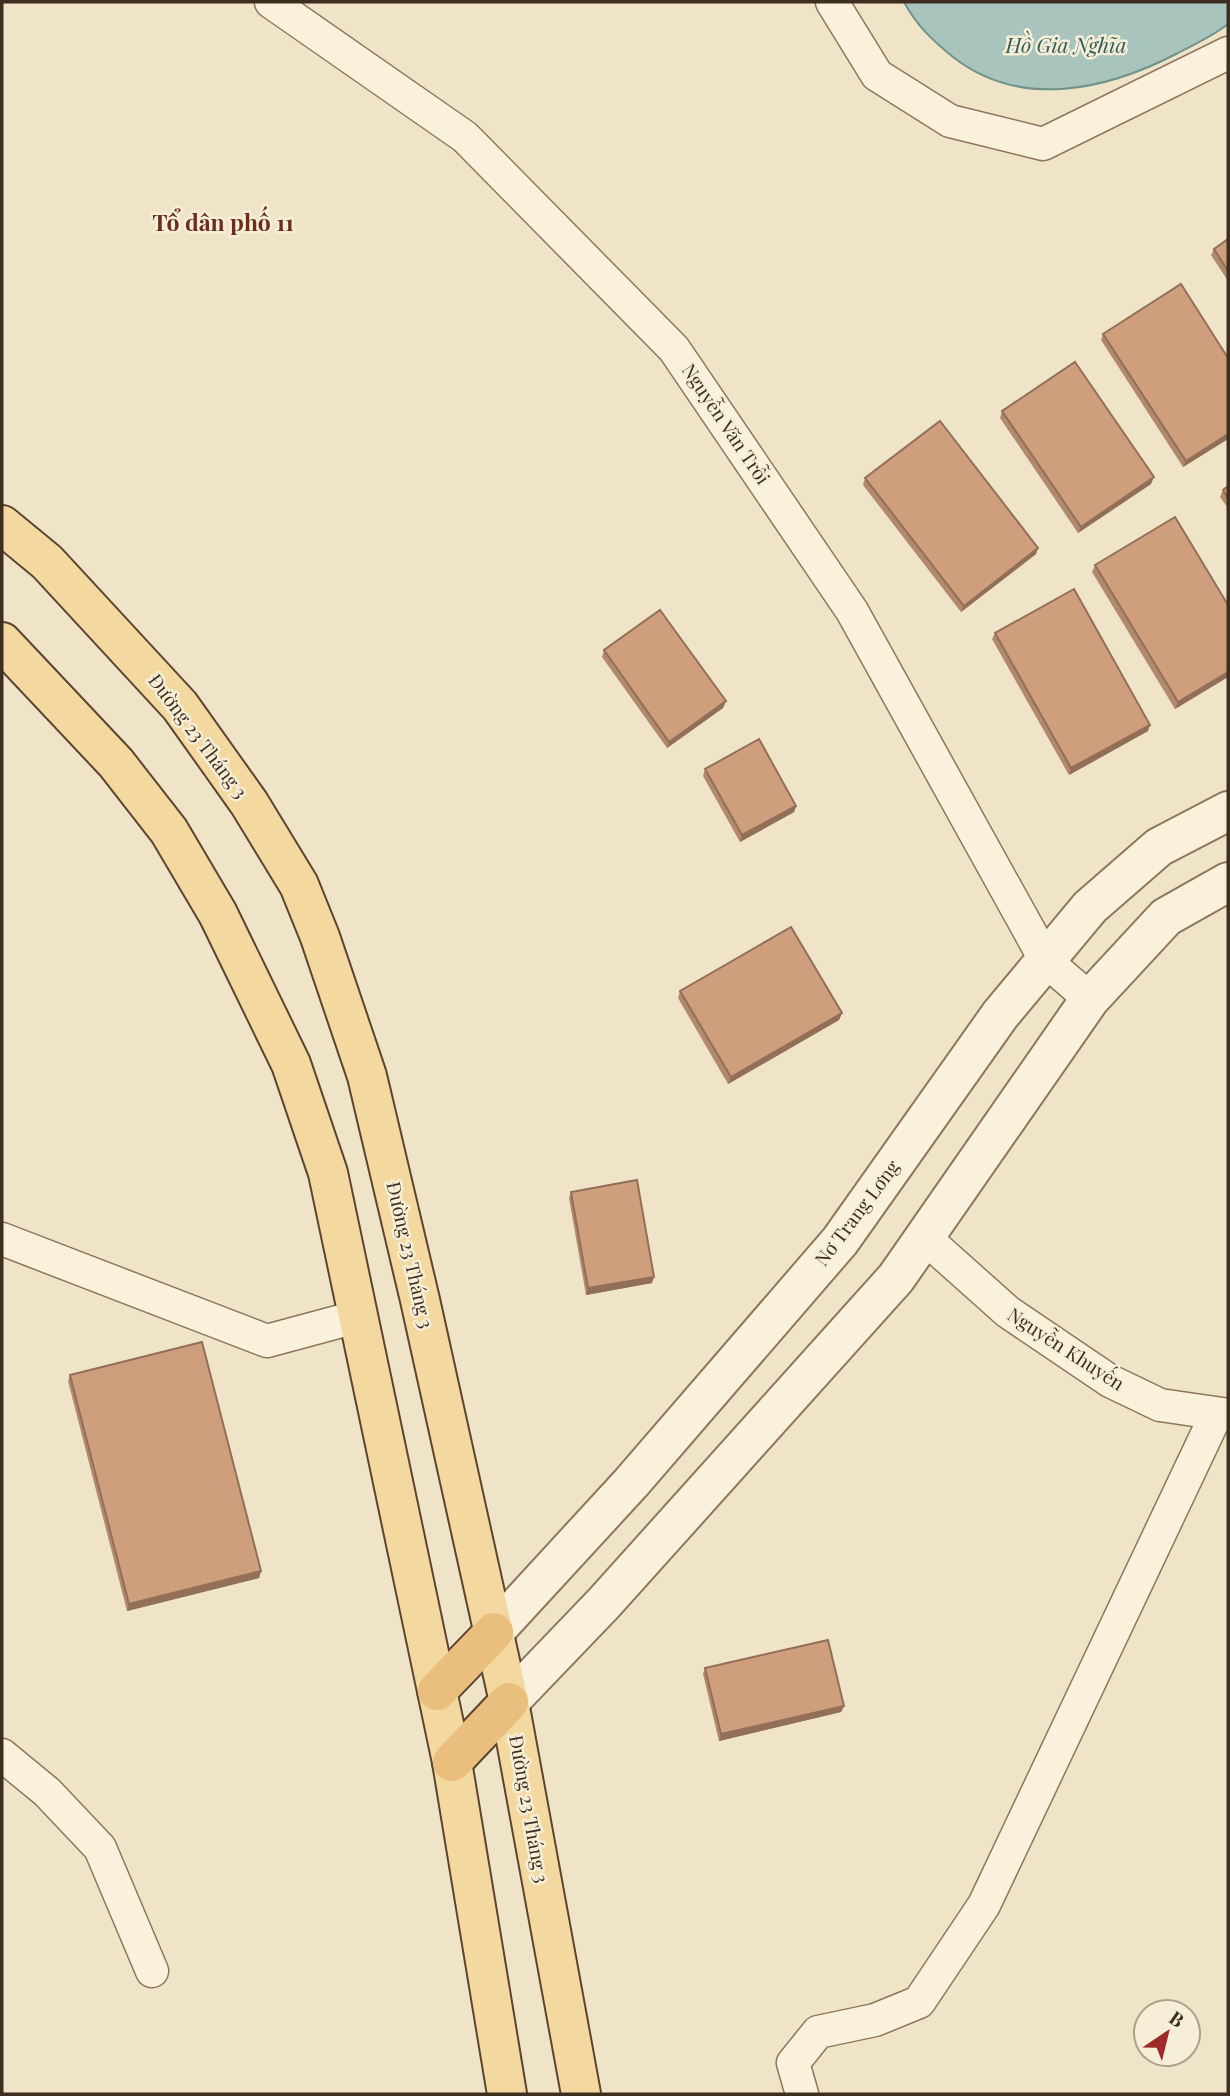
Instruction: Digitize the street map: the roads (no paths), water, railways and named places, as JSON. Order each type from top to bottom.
[{"type":"highway","points":[[437,1691],[494,1632]]},
{"type":"highway","points":[[452,1762],[509,1702]]},
{"type":"main road","name":"Đường 23 Tháng 3","points":[[2,524],[47,562],[180,706],[250,803],[299,885],[320,937],[367,1076],[494,1632],[582,2094]]},
{"type":"main road","points":[[2,642],[116,763],[169,831],[218,914],[285,1052],[303,1100],[328,1173],[356,1317],[452,1762],[507,2094]]},
{"type":"street","name":"Nguyễn Văn Trỗi","points":[[271,2],[465,137],[674,349],[852,611],[1046,961]]},
{"type":"street","points":[[832,2],[877,75],[950,121],[1043,144],[1228,53]]},
{"type":"street","name":"Nơ Trang Lơng","points":[[494,1632],[631,1483],[840,1241],[1000,1015],[1090,907],[1159,847],[1228,811]]},
{"type":"street","points":[[509,1702],[604,1603],[896,1278],[1090,999],[1166,917],[1228,882]]},
{"type":"street","points":[[1046,961],[1090,999]]},
{"type":"street","points":[[2,1238],[267,1341],[356,1317]]},
{"type":"street","name":"Nguyễn Khuyến","points":[[925,1238],[1008,1312],[1110,1381],[1160,1405],[1222,1415]]},
{"type":"street","points":[[802,2094],[793,2063],[818,2032],[876,2020],[919,2002],[984,1905],[1222,1415]]},
{"type":"street","points":[[2,1755],[47,1792],[100,1848],[152,1971]]},
{"type":"water","name":"Hồ Gia Nghĩa","points":[[904,2],[1228,2],[1228,24],[1178,53],[1122,77],[1094,85],[1035,89],[1007,84],[979,74],[953,57],[926,32]]},
{"type":"district","name":"Tổ dân phố 11","points":[[223,223]]}]
